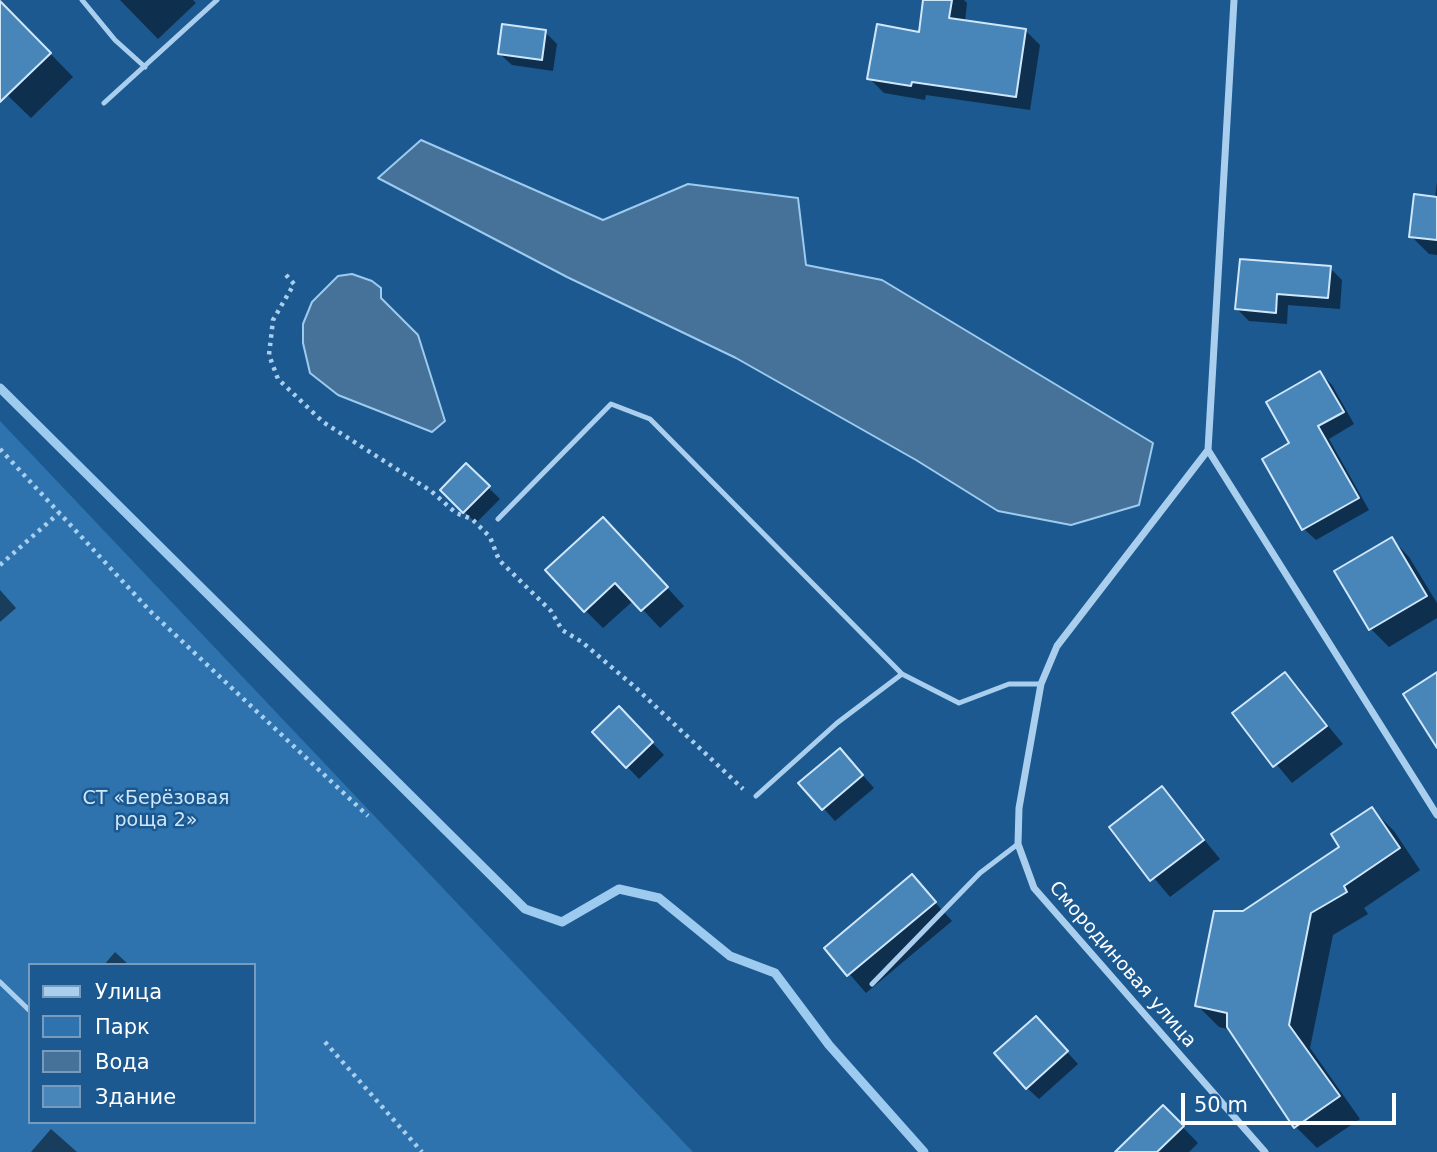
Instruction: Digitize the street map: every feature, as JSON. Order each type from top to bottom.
[{"type":"street","points":[[1234,0],[1208,450],[1437,815]]},
{"type":"street","name":"Смородиновая улица","points":[[1208,450],[1057,646],[1041,684],[1019,808],[1018,844],[1034,888],[1265,1152]]},
{"type":"lane","points":[[82,0],[116,40],[145,67]]},
{"type":"lane","points":[[104,103],[217,0]]},
{"type":"lane","points":[[498,519],[611,404],[650,419],[902,674],[959,703],[1009,684],[1041,684]]},
{"type":"lane","points":[[756,796],[837,723],[902,674]]},
{"type":"lane","points":[[872,984],[981,873],[1018,844]]},
{"type":"lane","points":[[0,982],[28,1009]]},
{"type":"path","points":[[286,275],[294,284],[273,320],[269,355],[278,379],[323,422],[431,491],[456,513],[472,519],[490,537],[499,560],[551,611],[562,630],[582,642],[635,687],[744,790],[756,796]]},
{"type":"path","points":[[0,449],[152,613],[368,816]]},
{"type":"path","points":[[0,565],[60,513]]},
{"type":"path","points":[[325,1042],[422,1152]]},
{"type":"green space","name":"СТ «Берёзовая роща 2»","points":[[0,421],[693,1152],[0,1152]]},
{"type":"water","points":[[421,140],[603,220],[688,184],[798,198],[806,265],[882,280],[1153,443],[1139,505],[1071,525],[998,511],[916,460],[736,358],[567,277],[378,178]]},
{"type":"water","points":[[352,274],[372,281],[381,288],[381,298],[418,335],[445,421],[432,432],[338,395],[310,373],[303,343],[303,324],[312,302],[338,276]]},
{"type":"building","points":[[923,0],[952,0],[949,18],[1026,29],[1016,97],[912,82],[911,86],[867,79],[877,24],[919,32]]},
{"type":"building","points":[[0,1],[51,53],[0,102]]},
{"type":"building","points":[[502,24],[546,30],[542,60],[498,54]]},
{"type":"building","points":[[1414,194],[1437,197],[1437,240],[1409,237]]},
{"type":"building","points":[[1240,259],[1331,266],[1328,298],[1277,294],[1276,313],[1235,309]]},
{"type":"building","points":[[1320,371],[1344,412],[1318,426],[1359,498],[1302,530],[1262,459],[1289,443],[1266,402]]},
{"type":"building","points":[[466,463],[490,486],[463,513],[440,490]]},
{"type":"building","points":[[603,517],[668,587],[641,611],[615,583],[584,612],[545,570]]},
{"type":"building","points":[[1392,537],[1427,596],[1369,630],[1334,571]]},
{"type":"building","points":[[1285,672],[1327,726],[1273,767],[1232,713]]},
{"type":"building","points":[[1437,672],[1437,748],[1403,694]]},
{"type":"building","points":[[619,706],[653,742],[626,768],[592,732]]},
{"type":"building","points":[[840,748],[863,775],[822,810],[798,783]]},
{"type":"building","points":[[1162,786],[1204,840],[1150,881],[1109,827]]},
{"type":"building","points":[[1372,807],[1400,848],[1344,886],[1347,892],[1311,913],[1289,1025],[1340,1096],[1294,1128],[1227,1027],[1227,1013],[1195,1006],[1214,911],[1243,911],[1339,847],[1331,834]]},
{"type":"building","points":[[912,874],[936,902],[847,976],[824,948]]},
{"type":"building","points":[[1036,1016],[1068,1051],[1026,1089],[994,1053]]},
{"type":"building","points":[[1163,1105],[1184,1126],[1157,1152],[1115,1152]]},
{"type":"waterway","points":[[0,388],[525,909],[562,922],[619,889],[659,898],[730,956],[775,973],[829,1045],[924,1152]]}]
